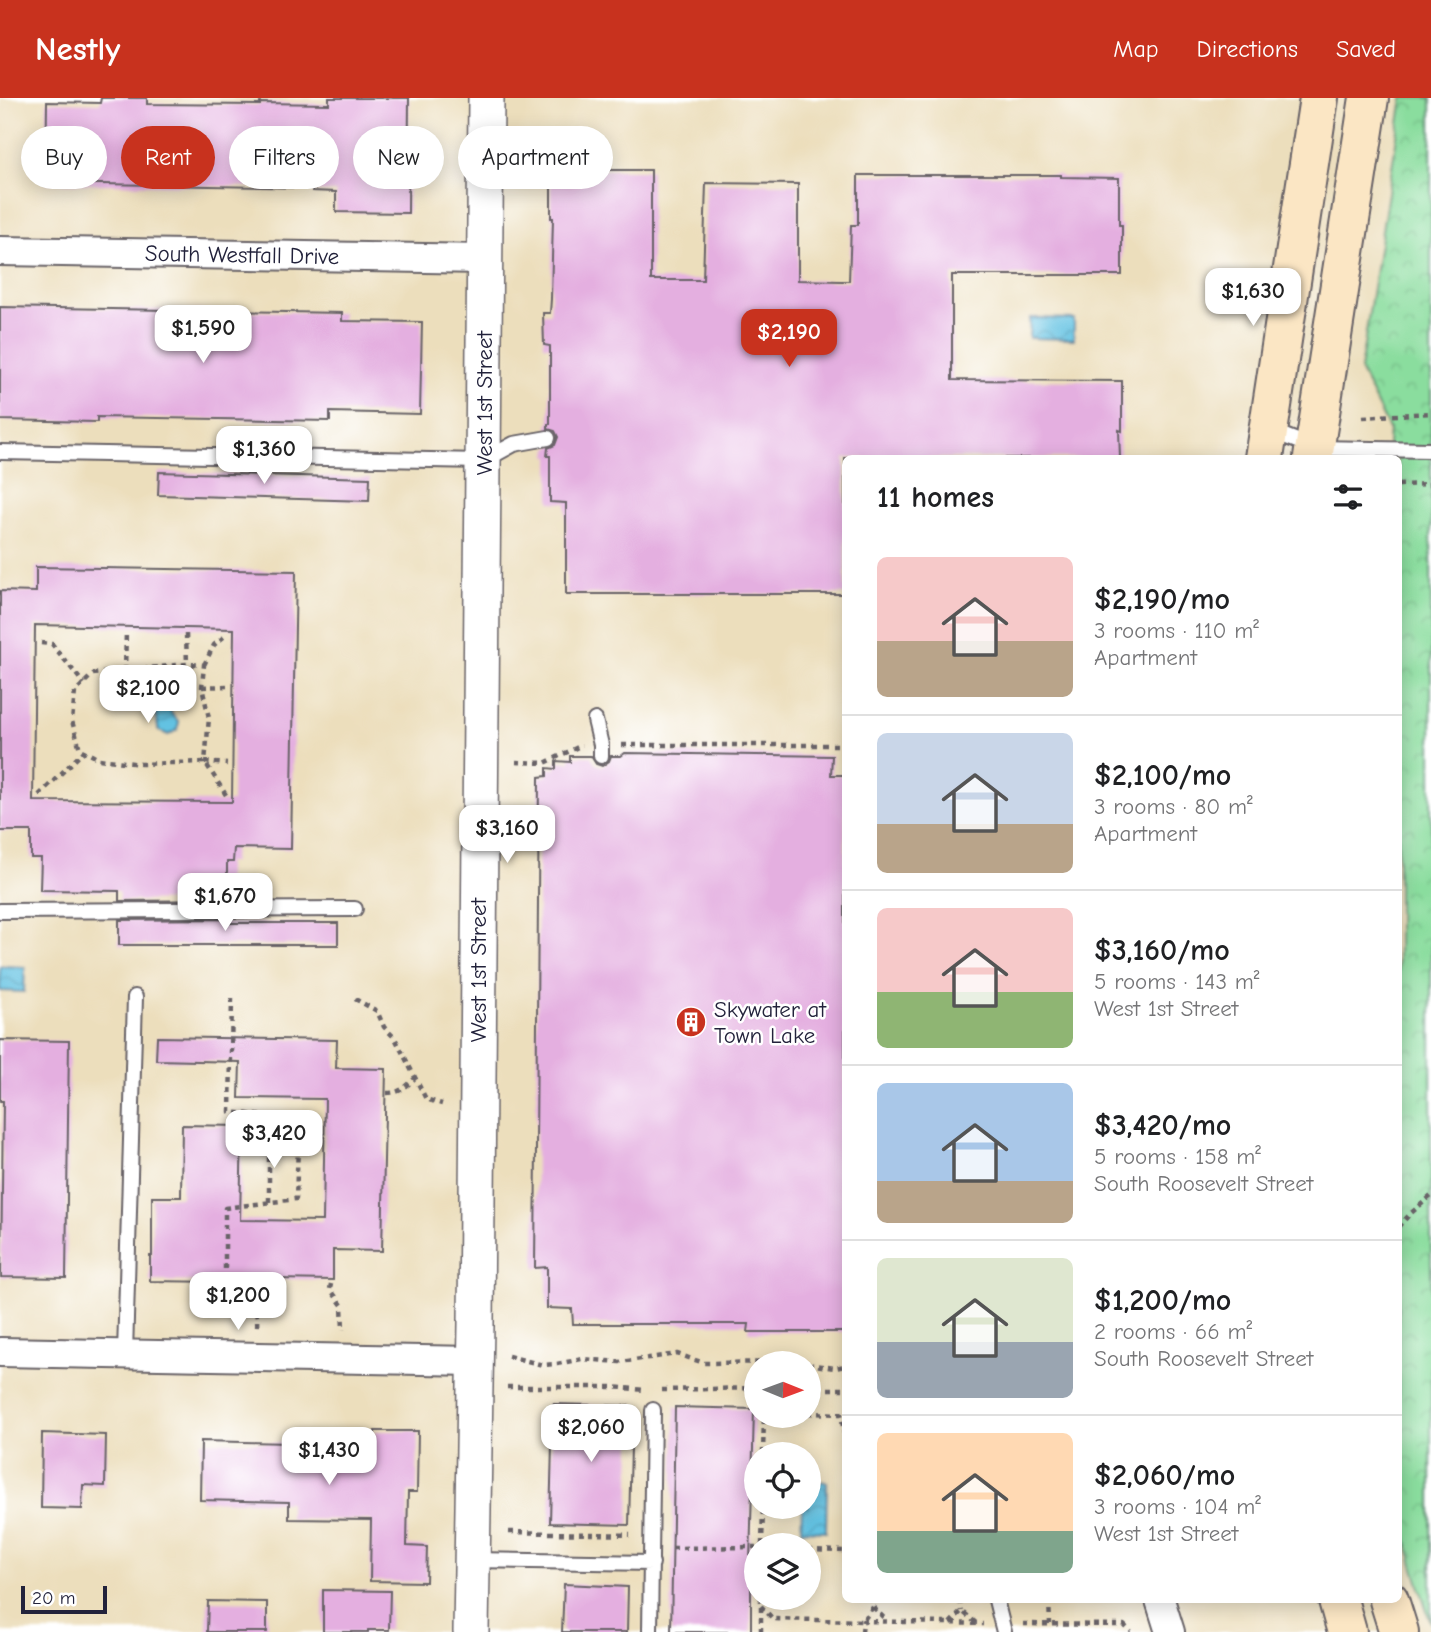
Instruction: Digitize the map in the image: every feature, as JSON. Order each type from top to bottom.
[{"type":"main road","points":[[1266,444],[1319,98]]},
{"type":"main road","points":[[1314,453],[1369,98]]},
{"type":"main road","points":[[1339,1603],[1347,1632]]},
{"type":"main road","points":[[1390,1603],[1399,1632]]},
{"type":"street","name":"West 1st Street","points":[[471,1632],[472,1560],[491,1358],[483,461],[486,98]]},
{"type":"street","name":"South Westfall Drive","points":[[0,251],[485,259]]},
{"type":"street","points":[[0,1352],[491,1358]]},
{"type":"street","points":[[1161,1603],[1170,1632]]},
{"type":"lane","points":[[0,452],[483,461],[514,444],[548,438]]},
{"type":"lane","points":[[1266,444],[1314,453],[1431,450]]},
{"type":"lane","points":[[595,720],[601,750]]},
{"type":"lane","points":[[0,911],[355,909]]},
{"type":"lane","points":[[125,1354],[135,997]]},
{"type":"lane","points":[[650,1632],[653,1410]]},
{"type":"lane","points":[[472,1560],[652,1563]]},
{"type":"lane","points":[[997,1603],[1004,1632]]},
{"type":"path","points":[[1363,417],[1431,413]]},
{"type":"path","points":[[1402,485],[1431,484]]},
{"type":"path","points":[[125,671],[126,631]]},
{"type":"path","points":[[186,634],[187,664]]},
{"type":"path","points":[[226,635],[214,645],[204,665],[202,687],[209,718],[205,762],[226,795]]},
{"type":"path","points":[[41,643],[52,644],[84,684]]},
{"type":"path","points":[[204,665],[187,664],[93,674],[75,692],[72,721],[80,749],[99,759],[141,764],[226,764]]},
{"type":"path","points":[[202,687],[228,686]]},
{"type":"path","points":[[516,762],[545,763],[580,745],[601,750],[842,745]]},
{"type":"path","points":[[39,795],[84,751]]},
{"type":"path","points":[[232,998],[230,1112],[299,1120],[296,1199],[225,1208],[225,1285],[247,1286],[254,1299],[258,1317],[257,1328]]},
{"type":"path","points":[[355,999],[377,1011],[384,1027],[395,1038],[426,1100],[442,1104]]},
{"type":"path","points":[[387,1093],[402,1091],[415,1078]]},
{"type":"path","points":[[269,1116],[269,1202]]},
{"type":"path","points":[[1402,1223],[1431,1196]]},
{"type":"path","points":[[331,1284],[330,1289],[342,1305],[343,1330]]},
{"type":"path","points":[[491,1358],[543,1365],[582,1359],[620,1362],[677,1354],[704,1363],[744,1363]]},
{"type":"path","points":[[821,1366],[842,1367]]},
{"type":"path","points":[[507,1387],[612,1387],[654,1390],[744,1388]]},
{"type":"path","points":[[821,1389],[842,1389]]},
{"type":"path","points":[[821,1413],[841,1414],[842,1420]]},
{"type":"path","points":[[821,1550],[842,1551]]},
{"type":"path","points":[[872,1603],[887,1621]]},
{"type":"path","points":[[961,1603],[962,1611],[977,1623]]},
{"type":"path","points":[[1049,1603],[1050,1624]]},
{"type":"path","points":[[862,1632],[863,1621],[873,1607]]},
{"type":"path","points":[[761,1610],[761,1632]]},
{"type":"path","points":[[765,1610],[773,1619],[863,1621]]},
{"type":"path","points":[[950,1623],[962,1611]]},
{"type":"green space","points":[[1403,98],[1431,98],[1431,1624],[1402,1522],[1402,455],[1387,455],[1389,429],[1360,370]]},
{"type":"water","points":[[1030,318],[1074,319],[1074,339],[1029,338]]},
{"type":"water","points":[[167,696],[171,713],[179,722],[177,730],[168,735],[158,730],[155,710],[157,697]]},
{"type":"water","points":[[0,966],[25,967],[24,992],[0,991]]},
{"type":"water","points":[[821,1482],[827,1482],[826,1531],[801,1530],[801,1519],[821,1519]]},
{"type":"building","points":[[101,98],[147,98],[147,104],[260,105],[329,104],[329,98],[409,98],[409,126],[353,126],[353,189],[408,189],[408,213],[336,212],[336,192],[312,191],[339,189],[339,126],[229,126],[229,186],[215,186],[215,126],[121,126],[121,184],[107,184],[107,126],[47,126],[47,102],[100,103]]},
{"type":"building","points":[[613,170],[651,170],[651,280],[703,280],[706,183],[798,184],[798,280],[849,281],[851,225],[858,225],[858,175],[1061,175],[1119,178],[1122,275],[952,275],[952,380],[1122,381],[1120,455],[842,455],[842,594],[566,594],[566,503],[550,502],[550,456],[547,456],[548,448],[555,445],[558,437],[555,431],[548,429],[550,346],[544,345],[543,313],[550,313],[553,218],[551,189],[613,189]]},
{"type":"building","points":[[0,307],[342,313],[342,321],[422,322],[420,414],[330,412],[330,421],[97,417],[97,422],[0,420]]},
{"type":"building","points":[[159,472],[370,478],[369,501],[158,495]]},
{"type":"building","points":[[36,567],[296,571],[291,849],[234,848],[233,862],[227,862],[227,900],[119,901],[119,891],[40,890],[41,858],[31,858],[31,831],[0,831],[0,591],[36,592]],"holes":[[[35,625],[234,629],[232,802],[33,801]]]},
{"type":"building","name":"Skywater at Town Lake","points":[[625,753],[832,756],[831,775],[842,775],[842,1332],[748,1332],[749,1324],[573,1324],[572,1309],[547,1308],[547,1267],[535,1268],[539,777],[547,776],[547,768],[556,769],[556,761],[570,762],[570,756],[591,756],[596,764],[602,766],[611,756]]},
{"type":"building","points":[[226,919],[226,923],[338,923],[338,945],[119,945],[119,920]]},
{"type":"building","points":[[157,1037],[337,1040],[336,1068],[386,1069],[382,1251],[333,1250],[333,1280],[221,1278],[221,1282],[150,1281],[152,1197],[181,1197],[182,1125],[242,1126],[240,1220],[323,1221],[325,1099],[239,1098],[240,1062],[156,1060]]},
{"type":"building","points":[[0,1040],[69,1041],[66,1278],[1,1277],[3,1101],[0,1101]]},
{"type":"building","points":[[553,1404],[632,1406],[629,1525],[550,1523]]},
{"type":"building","points":[[675,1407],[744,1409],[744,1428],[754,1428],[753,1442],[744,1442],[744,1519],[751,1519],[751,1533],[744,1533],[744,1610],[751,1610],[751,1632],[671,1632]]},
{"type":"building","points":[[375,1431],[418,1431],[417,1492],[408,1492],[407,1546],[427,1547],[426,1582],[370,1581],[371,1520],[289,1519],[289,1502],[200,1500],[201,1441],[290,1443],[290,1437],[375,1438]]},
{"type":"building","points":[[42,1433],[106,1435],[105,1486],[83,1485],[82,1509],[41,1508]]},
{"type":"building","points":[[564,1584],[628,1587],[627,1632],[562,1632]]},
{"type":"building","points":[[323,1590],[390,1591],[389,1630],[323,1632]]},
{"type":"building","points":[[208,1601],[267,1602],[267,1632],[207,1632]]},
{"type":"place","name":"Skywater at Town Lake","points":[[691,1022]]}]
